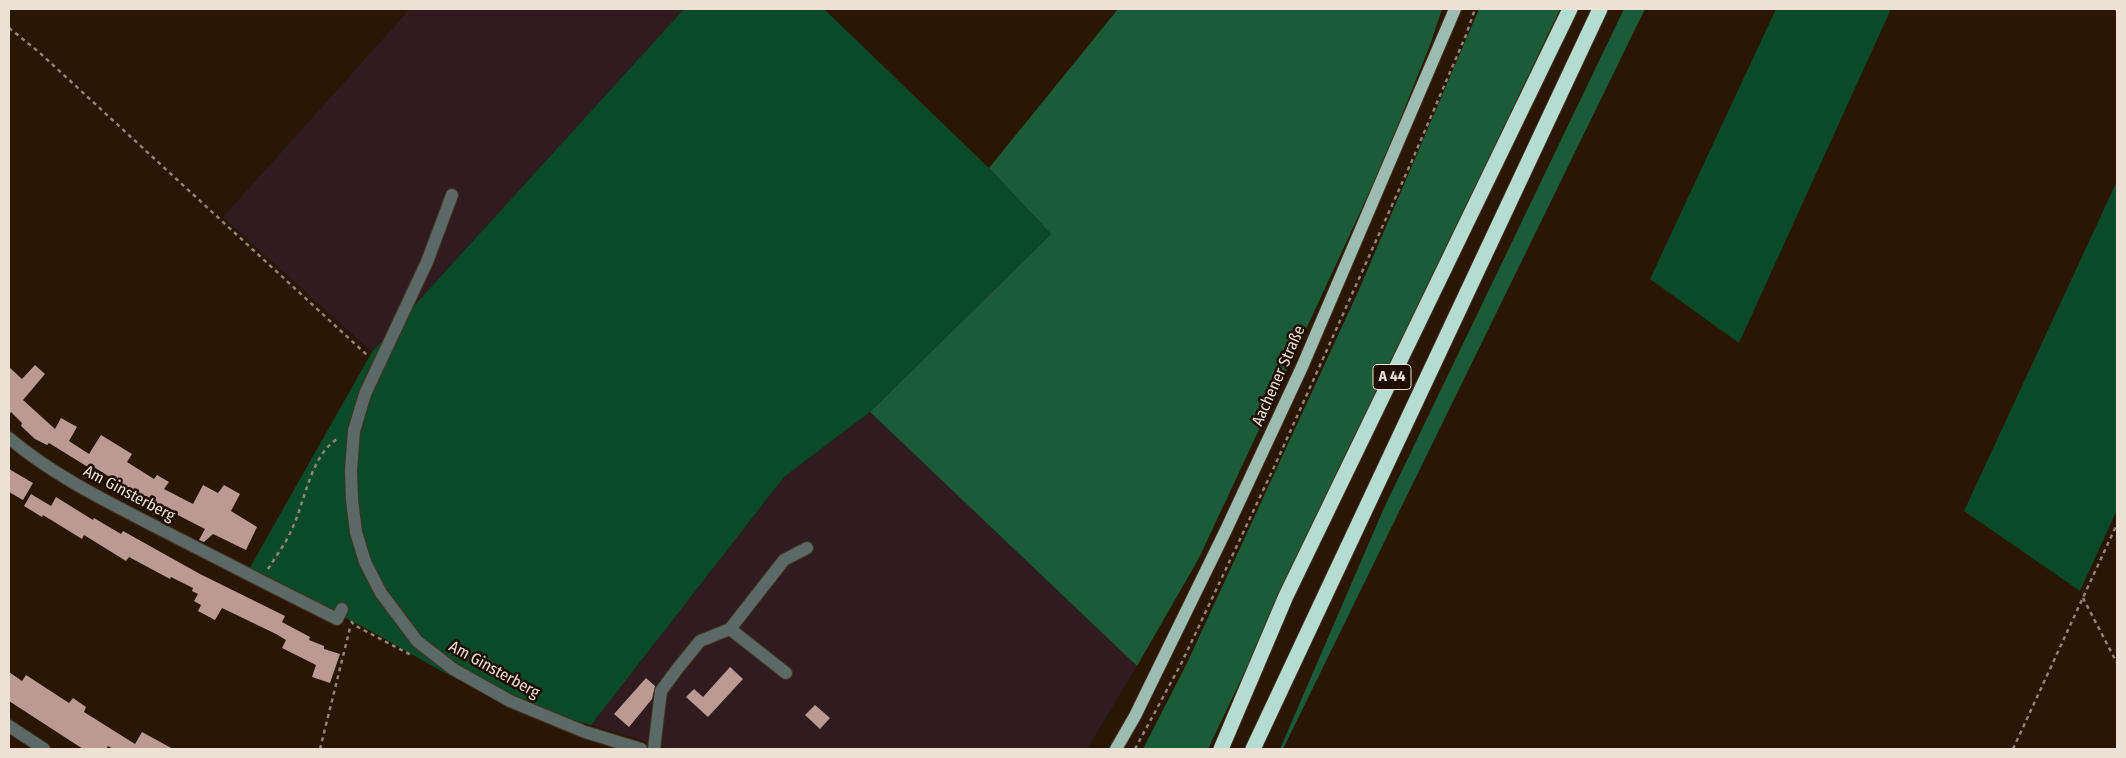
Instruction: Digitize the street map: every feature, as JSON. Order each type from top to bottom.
[{"type":"highway","name":"A 44","points":[[1221,749],[1286,596],[1570,9]]},
{"type":"highway","name":"A 44","points":[[1253,749],[1600,9]]},
{"type":"main road","name":"Aachener Straße","points":[[1116,749],[1139,707],[1225,532],[1302,367],[1455,9]]},
{"type":"street","name":"Am Ginsterberg","points":[[452,195],[427,262],[365,394],[354,431],[350,470],[352,500],[356,532],[365,562],[381,593],[417,641],[453,669],[510,701],[585,732],[640,749]]},
{"type":"street","name":"Am Ginsterberg","points":[[9,438],[32,458],[76,485],[260,581],[337,619],[342,609]]},
{"type":"street","points":[[654,749],[661,691],[700,641],[730,629],[784,560],[807,548]]},
{"type":"street","points":[[730,629],[786,673]]},
{"type":"street","points":[[9,726],[44,749]]},
{"type":"path","points":[[9,28],[40,53],[346,334],[378,366]]},
{"type":"path","points":[[260,581],[292,530],[310,480],[325,449],[337,439],[354,431]]},
{"type":"path","points":[[2013,749],[2117,524]]},
{"type":"path","points":[[2082,598],[2117,663]]},
{"type":"path","points":[[342,609],[354,625],[413,656],[424,656],[430,652]]},
{"type":"path","points":[[320,749],[350,628],[342,609]]},
{"type":"shaded area","points":[[410,9],[684,9],[372,352],[223,217]]},
{"type":"shaded area","points":[[870,412],[1137,666],[1087,749],[670,749],[591,725],[784,477]]},
{"type":"green space","points":[[684,9],[824,9],[989,168],[1051,234],[870,412],[784,477],[591,725],[507,701],[443,672],[369,630],[249,569],[372,352]]},
{"type":"green space","points":[[1118,9],[1442,9],[1430,45],[1381,167],[1314,312],[1199,558],[1137,666],[870,412],[1051,234],[989,168]]},
{"type":"green space","points":[[1479,9],[1560,9],[1208,749],[1143,749],[1187,663],[1358,292]]},
{"type":"green space","points":[[1624,9],[1645,9],[1283,749],[1280,749],[1384,508]]},
{"type":"green space","points":[[1776,9],[1891,9],[1739,343],[1650,279]]},
{"type":"green space","points":[[2117,181],[2117,510],[2080,591],[1964,511]]},
{"type":"building","points":[[35,365],[45,374],[23,400],[55,429],[61,418],[77,427],[69,441],[89,454],[101,435],[132,454],[127,462],[154,479],[157,475],[169,482],[164,489],[193,504],[203,485],[218,493],[224,485],[240,494],[231,511],[257,527],[246,550],[213,534],[204,542],[199,540],[205,529],[170,511],[168,513],[92,466],[91,469],[49,443],[47,445],[35,439],[21,426],[22,423],[11,412],[9,415],[9,367],[22,379]]},
{"type":"building","points":[[9,469],[33,483],[23,500],[9,492]]},
{"type":"building","points":[[31,494],[51,506],[56,497],[93,520],[94,518],[121,534],[123,531],[200,574],[285,616],[282,622],[310,637],[309,640],[324,646],[324,649],[340,654],[330,683],[312,677],[316,665],[282,648],[286,640],[276,634],[222,608],[215,620],[198,611],[201,605],[194,601],[198,594],[192,591],[193,588],[171,577],[170,579],[129,557],[126,561],[84,535],[82,539],[43,515],[42,517],[24,506]]},
{"type":"building","points":[[730,667],[743,679],[708,717],[686,697],[694,689],[703,697]]},
{"type":"building","points":[[9,672],[22,681],[26,675],[69,703],[73,698],[86,707],[84,712],[135,744],[142,732],[173,749],[113,749],[108,746],[106,749],[83,749],[9,701]]},
{"type":"building","points":[[646,678],[655,686],[652,699],[629,727],[614,714]]},
{"type":"building","points":[[815,705],[830,718],[820,729],[805,715]]}]
